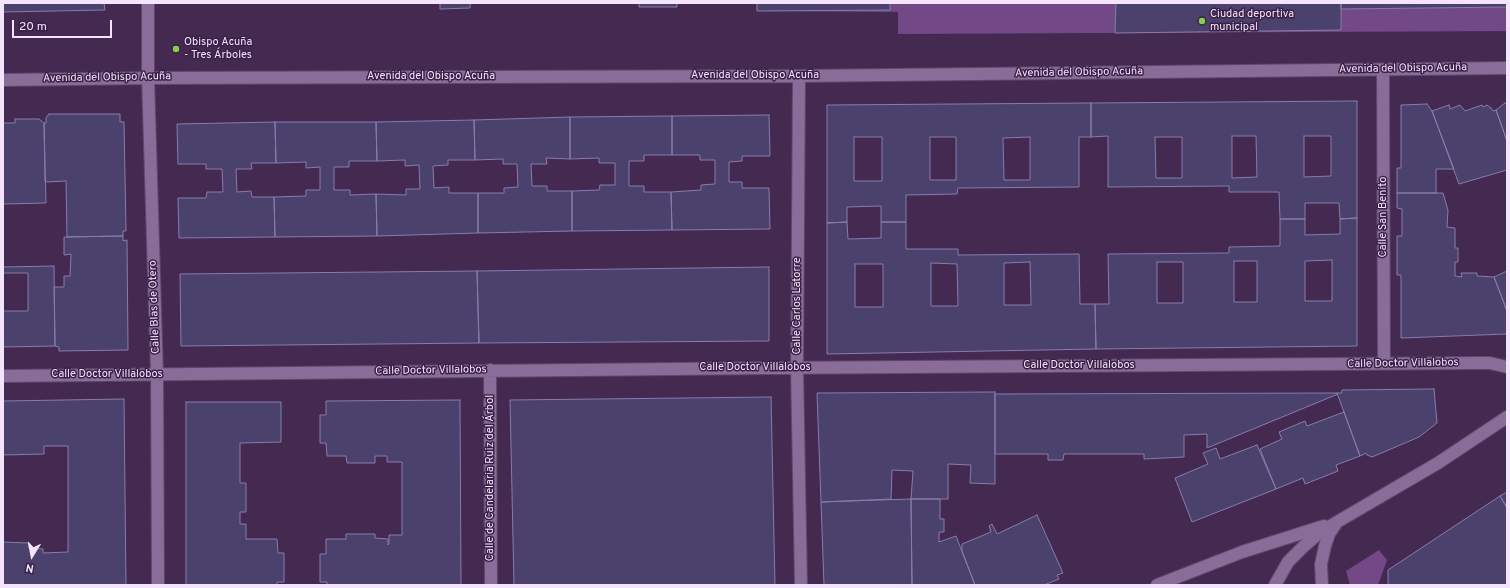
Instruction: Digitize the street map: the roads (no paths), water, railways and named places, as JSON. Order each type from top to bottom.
[{"type":"street","name":"Calle Blas de Otero","points":[[148,3],[148,78],[157,375],[158,585]]},
{"type":"street","name":"Avenida del Obispo Acuña","points":[[3,80],[148,78],[799,76],[1507,68]]},
{"type":"street","name":"Calle San Benito","points":[[1383,70],[1384,364]]},
{"type":"street","name":"Calle Carlos Latorre","points":[[799,76],[797,368],[801,585]]},
{"type":"street","name":"Calle Doctor Villalobos","points":[[3,376],[490,370],[1477,363],[1490,363],[1507,367]]},
{"type":"street","name":"Calle de Candelaria Ruiz del Árbol","points":[[490,370],[491,585]]},
{"type":"street","points":[[1275,585],[1288,562],[1308,542],[1337,522],[1438,463],[1507,417]]},
{"type":"street","points":[[1157,585],[1242,552],[1337,522]]},
{"type":"street","points":[[1322,585],[1321,564],[1325,546],[1328,534],[1337,522]]},
{"type":"place","name":"Ciudad deportiva municipal","points":[[1202,21]]},
{"type":"place","name":"Obispo Acuña - Tres Árboles","points":[[176,49]]}]
